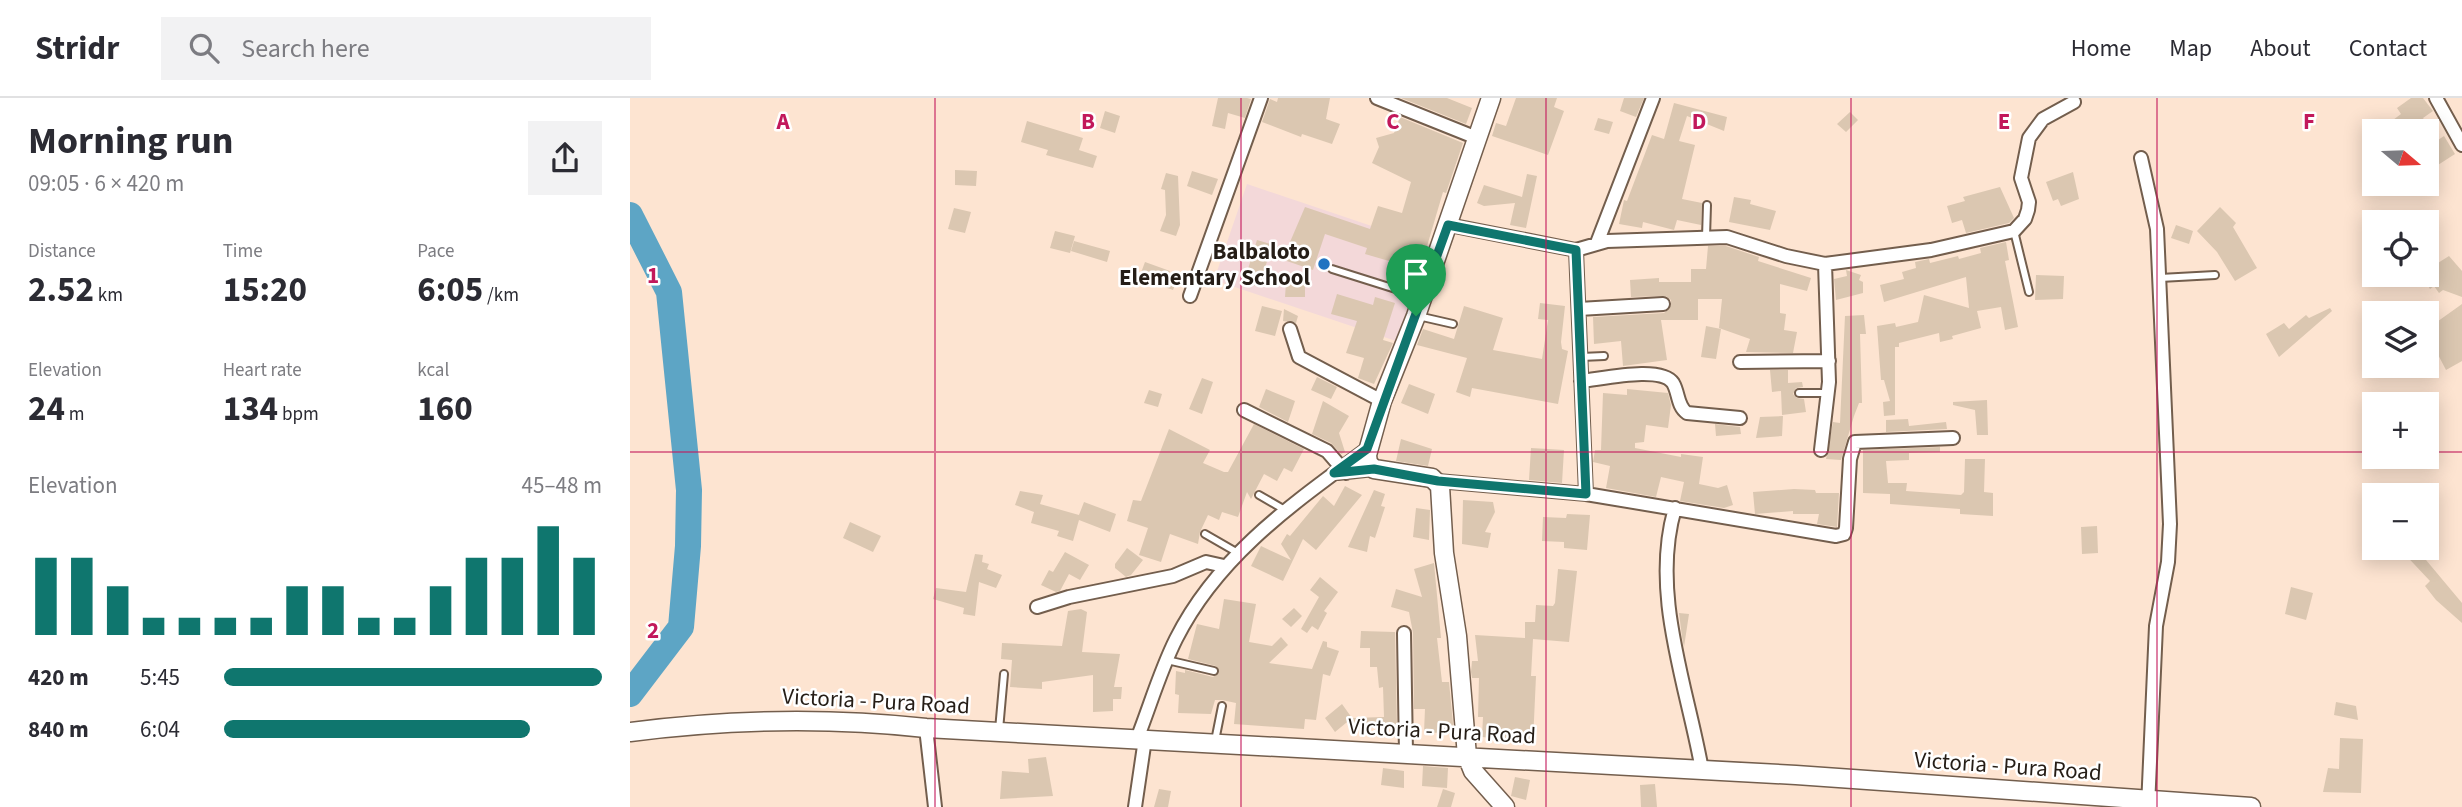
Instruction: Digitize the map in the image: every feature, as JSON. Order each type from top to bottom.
[{"type":"main road","points":[[1491,98],[1423,298],[1382,401],[1367,449],[1368,463],[1374,469],[1438,481],[1444,554],[1457,636],[1467,756],[1473,771],[1505,807]]},
{"type":"main road","name":"Victoria - Pura Road","points":[[631,732],[784,719],[1702,770],[2148,804],[2251,807]]},
{"type":"street","points":[[1190,296],[1261,98]]},
{"type":"street","points":[[1377,98],[1477,138]]},
{"type":"street","points":[[1597,243],[1653,98]]},
{"type":"street","points":[[2436,98],[2462,145]]},
{"type":"street","points":[[1448,225],[1576,250],[1597,243],[1735,238],[1786,256],[1825,264],[1931,250],[2014,231],[2025,219],[2028,210],[2029,202],[2021,178],[2029,138],[2043,119],[2074,102]]},
{"type":"street","points":[[2141,158],[2155,214],[2170,544],[2156,626],[2148,804]]},
{"type":"street","points":[[1576,250],[1586,494]]},
{"type":"street","points":[[1821,450],[1829,361],[1825,264]]},
{"type":"street","points":[[1578,309],[1663,304]]},
{"type":"street","points":[[1290,329],[1299,358],[1382,401]]},
{"type":"street","points":[[1740,362],[1829,361]]},
{"type":"street","points":[[1581,381],[1658,373],[1672,382],[1682,409],[1687,413],[1740,418]]},
{"type":"street","points":[[1244,411],[1315,444],[1341,471],[1374,469]]},
{"type":"street","points":[[1438,481],[1586,494],[1812,533],[1844,534],[1850,459],[1855,442],[1953,438]]},
{"type":"street","points":[[1135,807],[1141,739],[1167,660],[1190,615],[1224,566],[1285,510],[1341,471],[1367,449]]},
{"type":"street","points":[[1675,508],[1665,558],[1674,640],[1702,770]]},
{"type":"street","points":[[1037,607],[1069,597],[1173,576],[1206,562],[1224,566]]},
{"type":"street","points":[[1404,633],[1406,753]]},
{"type":"street","points":[[926,728],[935,807]]},
{"type":"lane","points":[[1706,237],[1707,205]]},
{"type":"lane","points":[[2014,231],[2029,292]]},
{"type":"lane","points":[[1332,269],[1423,298]]},
{"type":"lane","points":[[2158,278],[2215,275]]},
{"type":"lane","points":[[1416,316],[1453,324]]},
{"type":"lane","points":[[1581,357],[1604,356]]},
{"type":"lane","points":[[1799,393],[1827,393]]},
{"type":"lane","points":[[1259,495],[1285,510]]},
{"type":"lane","points":[[1205,534],[1238,553]]},
{"type":"lane","points":[[1167,660],[1214,671]]},
{"type":"lane","points":[[998,732],[1004,674]]},
{"type":"lane","points":[[1214,743],[1222,706]]},
{"type":"shaded area","name":"Balbaloto Elementary School","points":[[1247,184],[1434,247],[1402,343],[1214,280]]},
{"type":"building","points":[[1218,98],[1251,99],[1245,118],[1228,113],[1225,129],[1212,126]]},
{"type":"building","points":[[1278,98],[1330,98],[1326,119],[1340,124],[1332,144],[1302,134],[1301,137],[1262,122],[1270,99],[1277,102]]},
{"type":"building","points":[[1401,98],[1447,98],[1472,108],[1466,124]]},
{"type":"building","points":[[1516,98],[1557,98],[1554,107],[1564,111],[1548,155],[1492,136],[1496,123],[1506,126]]},
{"type":"building","points":[[1624,98],[1644,98],[1636,117],[1620,111]]},
{"type":"building","points":[[2411,98],[2423,98],[2433,111],[2424,119],[2394,119],[2401,114],[2397,108]]},
{"type":"building","points":[[1674,103],[1727,117],[1724,131],[1687,116],[1679,141],[1695,145],[1682,199],[1702,203],[1701,225],[1677,220],[1674,230],[1643,222],[1642,228],[1619,224],[1624,200],[1627,201],[1652,135],[1664,139]]},
{"type":"building","points":[[1105,111],[1120,116],[1115,133],[1100,128]]},
{"type":"building","points":[[1850,112],[1858,120],[1846,132],[1837,124]]},
{"type":"building","points":[[1400,117],[1463,143],[1446,193],[1443,192],[1420,270],[1365,254],[1367,248],[1325,234],[1313,270],[1269,255],[1259,287],[1244,282],[1257,240],[1287,249],[1305,207],[1370,229],[1378,206],[1402,213],[1411,182],[1372,163],[1379,147],[1376,138],[1394,133]]},
{"type":"building","points":[[1598,118],[1613,122],[1609,134],[1594,130]]},
{"type":"building","points":[[1027,121],[1083,138],[1079,150],[1097,156],[1093,168],[1046,155],[1048,150],[1021,142]]},
{"type":"building","points":[[2444,136],[2455,154],[2440,164],[2440,139]]},
{"type":"building","points":[[955,170],[977,171],[976,186],[955,185]]},
{"type":"building","points":[[1192,171],[1218,179],[1212,195],[1187,186]]},
{"type":"building","points":[[2073,172],[2079,199],[2061,206],[2058,199],[2053,201],[2046,182]]},
{"type":"building","points":[[1166,173],[1178,176],[1180,225],[1176,236],[1160,231],[1166,215],[1165,190],[1161,189]]},
{"type":"building","points":[[1527,174],[1537,176],[1526,228],[1510,225],[1515,203],[1484,206],[1477,203],[1484,185],[1522,197]]},
{"type":"building","points":[[2000,187],[2014,218],[2009,223],[1966,233],[1962,220],[1952,223],[1947,206],[1965,201],[1963,197]]},
{"type":"building","points":[[1734,197],[1751,200],[1750,204],[1776,211],[1770,230],[1729,222]]},
{"type":"building","points":[[2220,207],[2236,223],[2233,227],[2257,268],[2235,281],[2217,252],[2197,231]]},
{"type":"building","points":[[954,208],[971,212],[965,233],[948,229]]},
{"type":"building","points":[[2176,225],[2193,231],[2189,244],[2171,238]]},
{"type":"building","points":[[1055,231],[1075,236],[1070,253],[1050,248]]},
{"type":"building","points":[[1074,241],[1110,251],[1107,262],[1071,251]]},
{"type":"building","points":[[2006,242],[2009,260],[2005,261],[2018,327],[2005,330],[2001,307],[1977,311],[1981,328],[1952,336],[1953,339],[1940,342],[1939,333],[1899,343],[1899,347],[1895,347],[1895,415],[1884,416],[1883,402],[1890,401],[1884,380],[1881,380],[1877,326],[1895,323],[1896,327],[1918,322],[1924,295],[1969,308],[1966,277],[1884,302],[1880,285],[1904,279],[1902,272],[1916,268],[1915,262],[1929,259],[1930,263],[1958,256],[1959,259],[1981,253],[1980,248]]},
{"type":"building","points":[[1708,246],[1726,246],[1759,257],[1758,261],[1811,278],[1807,291],[1780,284],[1780,313],[1786,314],[1784,330],[1797,332],[1793,353],[1746,352],[1750,339],[1719,328],[1722,299],[1698,299],[1698,320],[1661,320],[1667,360],[1623,366],[1621,341],[1594,344],[1593,317],[1664,313],[1670,308],[1671,300],[1666,296],[1631,297],[1630,280],[1659,278],[1659,282],[1691,282],[1691,269],[1706,269]]},
{"type":"building","points":[[2449,256],[2462,271],[2462,297],[2443,290],[2439,293],[2435,287],[2439,287],[2439,262]]},
{"type":"building","points":[[1145,262],[1170,271],[1168,276],[1177,280],[1173,290],[1139,278]]},
{"type":"building","points":[[1846,270],[1861,275],[1859,280],[1863,282],[1863,293],[1836,300],[1834,279],[1847,276]]},
{"type":"building","points":[[2036,275],[2064,276],[2063,299],[2035,300]]},
{"type":"building","points":[[1286,283],[1305,283],[1305,297],[1285,297]]},
{"type":"building","points":[[1337,294],[1373,305],[1375,297],[1395,303],[1383,340],[1393,343],[1374,384],[1358,378],[1364,358],[1346,353],[1357,321],[1331,314]]},
{"type":"building","points":[[1540,303],[1565,306],[1561,342],[1562,349],[1568,351],[1558,404],[1472,388],[1470,397],[1456,392],[1467,358],[1417,345],[1423,329],[1454,339],[1464,306],[1503,318],[1493,350],[1542,359],[1548,320],[1538,319]]},
{"type":"building","points":[[2462,304],[2462,361],[2446,370],[2439,356],[2439,320]]},
{"type":"building","points":[[1262,306],[1282,311],[1275,336],[1255,331]]},
{"type":"building","points":[[2330,308],[2332,311],[2279,357],[2266,334],[2284,323],[2289,329],[2306,315],[2309,318]]},
{"type":"building","points":[[1284,309],[1298,316],[1296,323],[1283,321]]},
{"type":"building","points":[[1864,315],[1866,334],[1860,334],[1862,403],[1859,403],[1854,416],[1841,460],[1826,459],[1833,422],[1840,423],[1845,316]]},
{"type":"building","points":[[1706,326],[1721,329],[1716,359],[1701,357]]},
{"type":"building","points":[[1770,370],[1788,370],[1788,383],[1802,382],[1803,387],[1796,388],[1793,394],[1804,399],[1806,412],[1782,415],[1781,391],[1772,392]]},
{"type":"building","points":[[1317,377],[1337,387],[1331,399],[1311,390]]},
{"type":"building","points":[[1202,378],[1213,382],[1202,414],[1189,409]]},
{"type":"building","points":[[1409,384],[1435,394],[1428,414],[1401,403]]},
{"type":"building","points":[[1266,389],[1295,401],[1288,422],[1259,407]]},
{"type":"building","points":[[1627,389],[1668,393],[1671,405],[1668,428],[1646,425],[1644,442],[1635,443],[1635,448],[1681,457],[1681,454],[1703,457],[1699,484],[1718,488],[1727,485],[1733,505],[1724,508],[1680,501],[1684,482],[1661,477],[1656,497],[1606,488],[1610,466],[1593,462],[1595,450],[1601,450],[1603,393],[1627,395]]},
{"type":"building","points":[[1149,390],[1162,394],[1158,407],[1144,403]]},
{"type":"building","points":[[1987,400],[1988,435],[1977,435],[1975,410],[1953,405],[1953,402]]},
{"type":"building","points":[[1323,401],[1349,416],[1339,433],[1345,452],[1341,454],[1331,443],[1312,434]]},
{"type":"building","points":[[1783,416],[1782,436],[1756,438],[1760,417]]},
{"type":"building","points":[[1908,419],[1909,426],[1946,422],[1947,429],[1886,432],[1886,420]]},
{"type":"building","points":[[1254,424],[1304,449],[1292,472],[1284,468],[1277,481],[1264,474],[1251,499],[1247,492],[1238,517],[1222,512],[1219,520],[1208,515],[1198,544],[1170,534],[1161,562],[1139,555],[1148,528],[1127,521],[1133,500],[1141,501],[1169,429],[1210,450],[1203,463],[1228,472]]},
{"type":"building","points":[[1715,424],[1740,427],[1741,434],[1716,436]]},
{"type":"building","points":[[1401,439],[1432,449],[1428,466],[1396,461]]},
{"type":"building","points":[[1940,447],[1940,452],[1909,453],[1909,460],[1886,461],[1888,483],[1907,483],[1906,491],[1961,495],[1964,492],[1965,459],[1985,459],[1984,492],[1993,493],[1993,516],[1960,514],[1960,509],[1890,504],[1890,494],[1863,493],[1863,450]]},
{"type":"building","points":[[1531,448],[1564,450],[1562,483],[1529,480]]},
{"type":"building","points":[[1345,486],[1362,495],[1316,550],[1303,539],[1283,581],[1251,566],[1261,546],[1291,560],[1281,544],[1287,534],[1290,536],[1323,496],[1334,506]]},
{"type":"building","points":[[1794,489],[1839,493],[1837,527],[1817,524],[1819,514],[1793,514],[1793,511],[1755,514],[1753,492]]},
{"type":"building","points":[[1374,490],[1385,494],[1381,506],[1385,507],[1375,538],[1370,536],[1367,552],[1348,547]]},
{"type":"building","points":[[1020,491],[1043,495],[1040,504],[1079,515],[1084,502],[1116,514],[1110,532],[1079,520],[1073,541],[1057,536],[1059,531],[1031,523],[1034,512],[1015,505]]},
{"type":"building","points":[[1463,500],[1493,502],[1495,512],[1485,532],[1491,533],[1488,548],[1462,544]]},
{"type":"building","points":[[1416,508],[1430,510],[1429,540],[1413,537]]},
{"type":"building","points":[[1567,514],[1590,515],[1587,550],[1564,548],[1564,542],[1542,541],[1543,517],[1566,518]]},
{"type":"building","points":[[850,522],[881,536],[873,552],[843,538]]},
{"type":"building","points":[[2097,526],[2098,553],[2082,554],[2081,527]]},
{"type":"building","points":[[1127,548],[1143,560],[1131,575],[1126,577],[1115,568],[1115,564]]},
{"type":"building","points":[[1065,552],[1089,565],[1080,580],[1069,574],[1060,591],[1056,592],[1041,585],[1049,570],[1053,572]]},
{"type":"building","points":[[975,554],[983,555],[982,562],[989,564],[987,569],[1002,575],[996,588],[979,582],[975,616],[963,614],[964,608],[933,599],[936,588],[966,592]]},
{"type":"building","points":[[2410,560],[2426,560],[2462,603],[2462,623],[2436,600],[2425,586],[2430,581]]},
{"type":"building","points":[[1434,563],[1442,682],[1449,682],[1454,734],[1424,732],[1425,709],[1414,709],[1413,633],[1409,612],[1391,607],[1396,589],[1422,597],[1414,569]]},
{"type":"building","points":[[1558,569],[1577,571],[1569,642],[1533,639],[1531,676],[1536,676],[1533,742],[1482,737],[1483,717],[1478,717],[1479,678],[1472,678],[1471,672],[1472,661],[1478,661],[1475,635],[1525,638],[1525,622],[1535,622],[1536,605],[1553,606],[1555,603]]},
{"type":"building","points":[[1320,577],[1338,592],[1324,611],[1327,613],[1318,630],[1312,626],[1307,633],[1301,629],[1319,597],[1310,590]]},
{"type":"building","points":[[2291,587],[2313,593],[2306,620],[2285,614]]},
{"type":"building","points":[[1224,599],[1256,604],[1249,642],[1272,646],[1281,637],[1288,645],[1269,663],[1312,669],[1323,641],[1327,642],[1327,647],[1339,651],[1330,676],[1323,674],[1316,720],[1305,719],[1304,729],[1234,724],[1236,703],[1222,700],[1215,700],[1211,714],[1178,713],[1176,671],[1185,673],[1185,670],[1213,677],[1219,673],[1216,666],[1188,659],[1197,624],[1219,629]]},
{"type":"building","points":[[1294,608],[1302,616],[1291,627],[1282,619]]},
{"type":"building","points":[[1081,609],[1087,612],[1082,652],[1120,654],[1114,687],[1122,687],[1121,699],[1113,699],[1113,711],[1093,712],[1093,675],[1042,682],[1042,689],[1010,687],[1012,660],[1001,659],[1002,643],[1062,646],[1068,611]]},
{"type":"building","points":[[1679,613],[1689,614],[1684,647],[1682,637]]},
{"type":"building","points":[[1361,631],[1395,632],[1397,727],[1354,728],[1353,718],[1384,717],[1383,687],[1379,688],[1377,667],[1370,667],[1370,648],[1360,648]]},
{"type":"building","points":[[2336,702],[2356,706],[2358,720],[2334,715]]},
{"type":"building","points":[[1342,704],[1352,718],[1335,732],[1325,718]]},
{"type":"building","points":[[2340,738],[2363,739],[2361,793],[2323,792],[2328,768],[2339,769]]},
{"type":"building","points":[[1046,757],[1053,796],[1000,799],[1002,771],[1029,773],[1028,759]]},
{"type":"building","points":[[1423,766],[1448,768],[1447,788],[1422,786]]},
{"type":"building","points":[[1383,768],[1404,771],[1404,788],[1381,785]]},
{"type":"building","points":[[1515,777],[1530,780],[1526,800],[1511,796]]},
{"type":"building","points":[[1655,784],[1657,807],[1641,807],[1640,785]]},
{"type":"building","points":[[1159,789],[1171,791],[1168,807],[1154,807]]},
{"type":"building","points":[[1443,789],[1455,793],[1451,807],[1437,807]]},
{"type":"waterway","points":[[630,215],[669,292],[689,490],[688,546],[681,627],[630,694]]},
{"type":"place","name":"Balbaloto Elementary School","points":[[1324,264]]},
{"type":"route","points":[[1448,225],[1549,247],[1576,250],[1586,494],[1438,481],[1374,469],[1334,473],[1367,449],[1382,401],[1416,316],[1448,225]]}]
